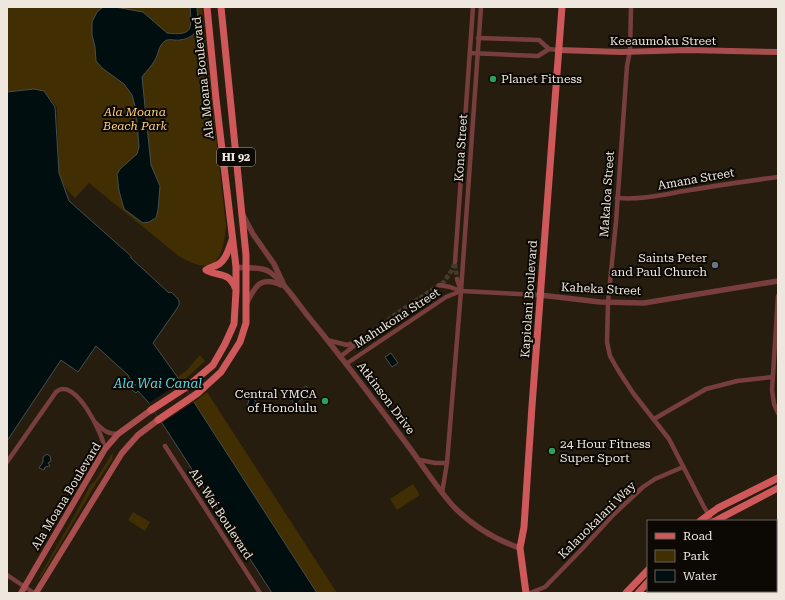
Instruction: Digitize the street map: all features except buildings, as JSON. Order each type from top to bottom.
[{"type":"main road","name":"Ala Moana Boulevard","points":[[21,593],[105,450],[118,434],[188,386],[213,365],[234,324],[236,267],[216,99],[207,7]]},
{"type":"main road","name":"Ala Moana Boulevard","points":[[35,593],[122,453],[138,435],[198,393],[221,372],[240,342],[246,323],[246,269],[242,214],[221,7]]},
{"type":"main road","name":"Kapiolani Boulevard","points":[[526,593],[520,548],[524,527],[562,7]]},
{"type":"main road","name":"Keeaumoku Street","points":[[558,50],[778,52]]},
{"type":"main road","points":[[232,240],[223,260],[206,270],[211,274],[226,276],[232,281],[236,291]]},
{"type":"main road","points":[[712,519],[718,508],[778,478]]},
{"type":"main road","points":[[712,519],[778,488]]},
{"type":"main road","points":[[626,593],[647,571]]},
{"type":"main road","points":[[638,593],[647,583]]},
{"type":"street","name":"Kona Street","points":[[455,262],[473,7]]},
{"type":"street","name":"Kona Street","points":[[442,493],[461,291],[479,53],[481,7]]},
{"type":"street","name":"Makaloa Street","points":[[631,7],[630,51],[624,93],[618,198],[608,302],[607,337],[610,356],[634,393],[669,439],[712,519]]},
{"type":"street","name":"Keeaumoku Street","points":[[471,37],[539,40],[548,49],[558,50]]},
{"type":"street","name":"Keeaumoku Street","points":[[470,53],[538,56],[548,49]]},
{"type":"street","name":"Amana Street","points":[[618,198],[634,199],[654,197],[708,187],[778,177]]},
{"type":"street","points":[[242,214],[253,234],[274,264],[284,287]]},
{"type":"street","name":"Atkinson Drive","points":[[236,267],[246,269],[256,268],[269,272],[284,287],[346,364],[454,507],[482,530],[508,544],[520,548]]},
{"type":"street","name":"Kona Street","points":[[457,279],[461,291]]},
{"type":"street","points":[[246,304],[258,284],[264,281],[273,281],[284,287]]},
{"type":"street","name":"Kaheka Street","points":[[540,295],[608,302],[634,303],[649,302],[778,281]]},
{"type":"street","name":"Mahukona Street","points":[[439,285],[450,286],[461,291],[540,295]]},
{"type":"street","name":"Mahukona Street","points":[[346,364],[446,297],[461,291]]},
{"type":"street","points":[[778,296],[772,378],[774,404],[778,413]]},
{"type":"street","name":"Mahukona Street","points":[[327,340],[347,345],[362,340],[340,357]]},
{"type":"street","points":[[654,419],[706,388],[737,381],[772,378]]},
{"type":"street","points":[[7,462],[58,390],[65,388],[72,391],[79,398],[102,438],[105,450]]},
{"type":"street","points":[[92,419],[104,432],[118,434]]},
{"type":"street","name":"Ala Wai Boulevard","points":[[165,446],[260,593]]},
{"type":"street","points":[[420,460],[435,463],[446,463]]},
{"type":"street","name":"Kalauokalani Way","points":[[530,593],[545,587],[634,494],[655,479],[683,467]]},
{"type":"street","points":[[7,575],[35,593]]},
{"type":"green space","name":"Ala Moana Beach Park","points":[[7,7],[202,7],[226,226],[223,247],[217,260],[206,266],[198,265],[180,257],[89,183],[75,198],[67,189],[63,184],[59,173],[57,107],[44,91],[33,89],[7,92]]},
{"type":"green space","points":[[200,355],[205,361],[182,382],[178,377],[187,370]]},
{"type":"green space","points":[[207,392],[337,593],[317,593],[194,402]]},
{"type":"green space","points":[[113,452],[112,460],[97,482],[41,577],[38,579],[77,511],[90,485],[95,481]]},
{"type":"green space","points":[[413,484],[420,495],[397,510],[390,499]]},
{"type":"green space","points":[[133,512],[150,522],[145,531],[128,520]]},
{"type":"water","points":[[103,7],[115,7],[143,12],[167,33],[176,34],[186,32],[189,29],[191,21],[190,7],[197,7],[198,24],[192,36],[178,40],[165,41],[160,47],[154,62],[142,77],[151,165],[160,186],[156,218],[149,222],[143,223],[124,209],[119,191],[117,174],[120,169],[137,154],[139,147],[136,110],[132,95],[124,84],[102,68],[96,61],[92,35],[92,22],[97,12]]},
{"type":"water","name":"Ala Wai Canal","points":[[34,89],[44,91],[55,107],[59,173],[69,201],[131,256],[131,258],[169,293],[171,292],[178,298],[178,307],[153,343],[181,382],[317,593],[272,593],[149,403],[138,391],[136,393],[132,390],[136,385],[132,383],[128,375],[96,346],[78,372],[61,360],[7,441],[7,92]]},
{"type":"water","points":[[391,353],[398,363],[392,367],[385,357]]},
{"type":"water","points":[[306,386],[311,393],[295,404],[290,398]]},
{"type":"water","points":[[250,396],[255,398],[256,401],[251,409],[247,407]]},
{"type":"water","points":[[47,454],[50,456],[51,461],[48,463],[50,466],[45,467],[44,470],[39,468],[43,462],[43,457]]},
{"type":"pier","points":[[181,382],[194,402],[162,423],[149,403]]},
{"type":"tunnel","points":[[362,340],[396,314],[444,282],[452,270],[455,262]]},
{"type":"tunnel","points":[[455,264],[457,279]]},
{"type":"place","name":"Planet Fitness","points":[[493,79]]},
{"type":"place","name":"Saints Peter and Paul Church","points":[[715,265]]},
{"type":"place","name":"Central YMCA of Honolulu","points":[[325,401]]},
{"type":"place","name":"24 Hour Fitness Super Sport","points":[[552,451]]}]
